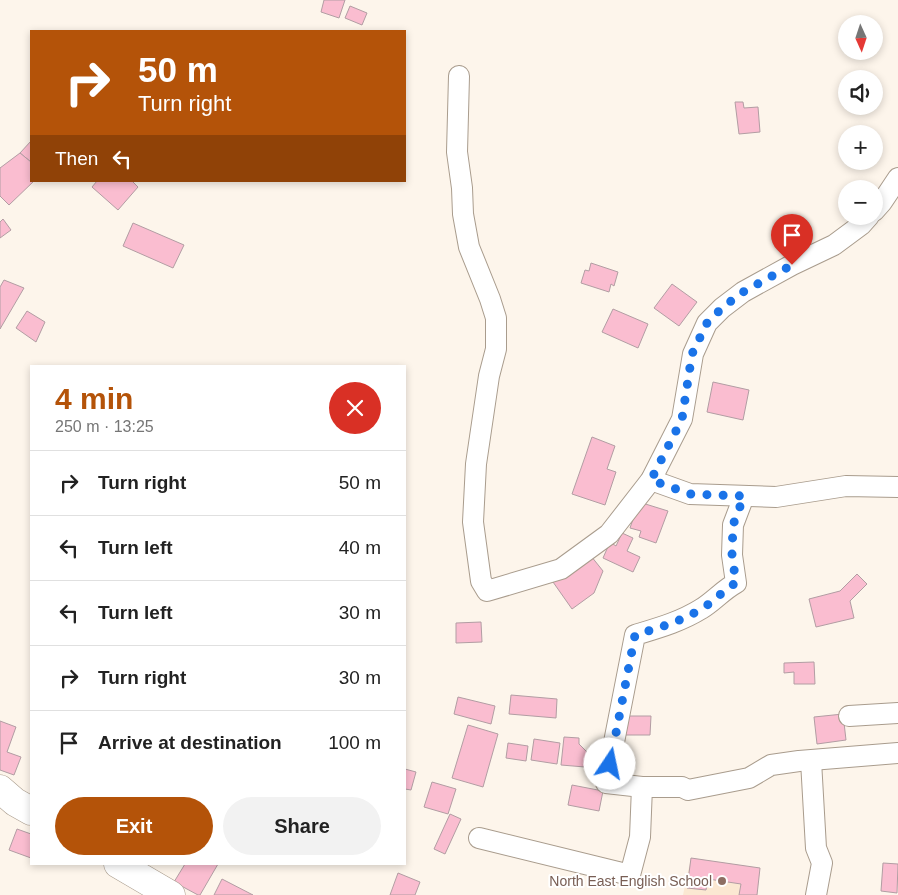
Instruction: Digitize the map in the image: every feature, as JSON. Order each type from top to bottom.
[{"type":"main road","points":[[0,789],[30,811]]},
{"type":"main road","points":[[120,865],[170,895]]},
{"type":"street","points":[[459,76],[457,152],[462,188],[463,214],[469,247],[496,318],[496,349],[489,376],[476,464],[473,522],[481,580],[487,591],[561,569],[610,534],[651,480],[682,419],[692,354],[707,323],[722,308],[743,292],[792,265],[834,245],[861,225]]},
{"type":"street","points":[[883,200],[898,178]]},
{"type":"street","points":[[651,480],[690,494],[744,496],[776,497],[846,486],[898,488]]},
{"type":"street","points":[[744,496],[733,525],[732,555],[736,583],[703,608],[676,623],[635,635],[606,783],[642,787],[682,787],[688,790],[749,778],[771,765],[898,753]]},
{"type":"street","points":[[849,716],[898,714]]},
{"type":"street","points":[[811,761],[816,848],[822,863],[816,895]]},
{"type":"street","points":[[479,838],[630,875],[640,837],[642,787]]},
{"type":"shaded area","name":"North East English School","points":[[691,858],[760,868],[757,895],[683,895]]},
{"type":"building","points":[[324,0],[345,0],[339,18],[321,12]]},
{"type":"building","points":[[350,6],[367,13],[362,25],[345,18]]},
{"type":"building","points":[[735,102],[743,102],[744,108],[758,107],[760,132],[739,134]]},
{"type":"building","points":[[30,142],[30,161],[20,153]]},
{"type":"building","points":[[20,153],[30,161],[30,182],[33,182],[9,205],[0,196],[0,168]]},
{"type":"building","points":[[96,182],[133,182],[138,187],[118,210],[92,187]]},
{"type":"building","points":[[3,219],[11,230],[0,238],[0,222]]},
{"type":"building","points":[[133,223],[184,245],[173,268],[123,246]]},
{"type":"building","points":[[591,263],[618,272],[614,286],[611,284],[609,292],[581,283],[585,270],[589,271]]},
{"type":"building","points":[[4,280],[24,288],[0,329],[0,287]]},
{"type":"building","points":[[672,284],[697,302],[679,326],[654,308]]},
{"type":"building","points":[[613,309],[648,324],[638,348],[602,332]]},
{"type":"building","points":[[27,311],[45,322],[36,342],[16,328]]},
{"type":"building","points":[[713,382],[749,390],[743,420],[707,412]]},
{"type":"building","points":[[592,437],[615,446],[607,469],[616,472],[605,505],[572,494]]},
{"type":"building","points":[[639,502],[668,511],[656,543],[639,537],[641,531],[630,528]]},
{"type":"building","points":[[622,533],[633,538],[627,551],[640,557],[633,572],[603,558],[610,542],[616,546]]},
{"type":"building","points":[[591,556],[603,571],[594,593],[572,609],[553,582]]},
{"type":"building","points":[[857,574],[867,584],[850,601],[854,618],[816,627],[809,599],[840,591]]},
{"type":"building","points":[[481,622],[482,642],[456,643],[456,623]]},
{"type":"building","points":[[814,662],[815,684],[794,684],[794,672],[784,673],[784,663]]},
{"type":"building","points":[[511,695],[557,699],[556,718],[509,714]]},
{"type":"building","points":[[458,697],[495,706],[491,724],[454,714]]},
{"type":"building","points":[[843,714],[846,740],[817,744],[814,717]]},
{"type":"building","points":[[624,716],[651,716],[650,735],[624,735]]},
{"type":"building","points":[[0,721],[16,727],[7,752],[21,757],[14,775],[0,770]]},
{"type":"building","points":[[468,725],[498,734],[483,787],[452,778]]},
{"type":"building","points":[[564,737],[579,738],[579,744],[587,752],[585,767],[561,765]]},
{"type":"building","points":[[534,739],[560,743],[557,764],[531,760]]},
{"type":"building","points":[[508,743],[528,746],[526,761],[506,758]]},
{"type":"building","points":[[406,769],[416,772],[411,790],[406,789]]},
{"type":"building","points":[[432,782],[456,789],[448,814],[424,807]]},
{"type":"building","points":[[572,785],[603,791],[599,811],[568,805]]},
{"type":"building","points":[[450,814],[461,819],[445,854],[434,849]]},
{"type":"building","points":[[17,829],[30,834],[30,858],[9,850]]},
{"type":"building","name":"North East English School","points":[[691,858],[760,868],[757,895],[739,895],[741,884],[708,879],[706,890],[687,888]]},
{"type":"building","points":[[883,863],[898,864],[897,893],[881,891]]},
{"type":"building","points":[[184,865],[217,865],[200,895],[174,882]]},
{"type":"building","points":[[398,873],[420,882],[415,895],[390,895]]},
{"type":"building","points":[[222,879],[253,895],[214,895]]},
{"type":"place","name":"North East English School","points":[[722,881]]},
{"type":"route","points":[[610,764],[635,635],[676,623],[703,608],[736,583],[732,555],[733,525],[744,496],[690,494],[651,480],[682,419],[692,354],[707,323],[722,308],[743,292],[792,265]]}]
